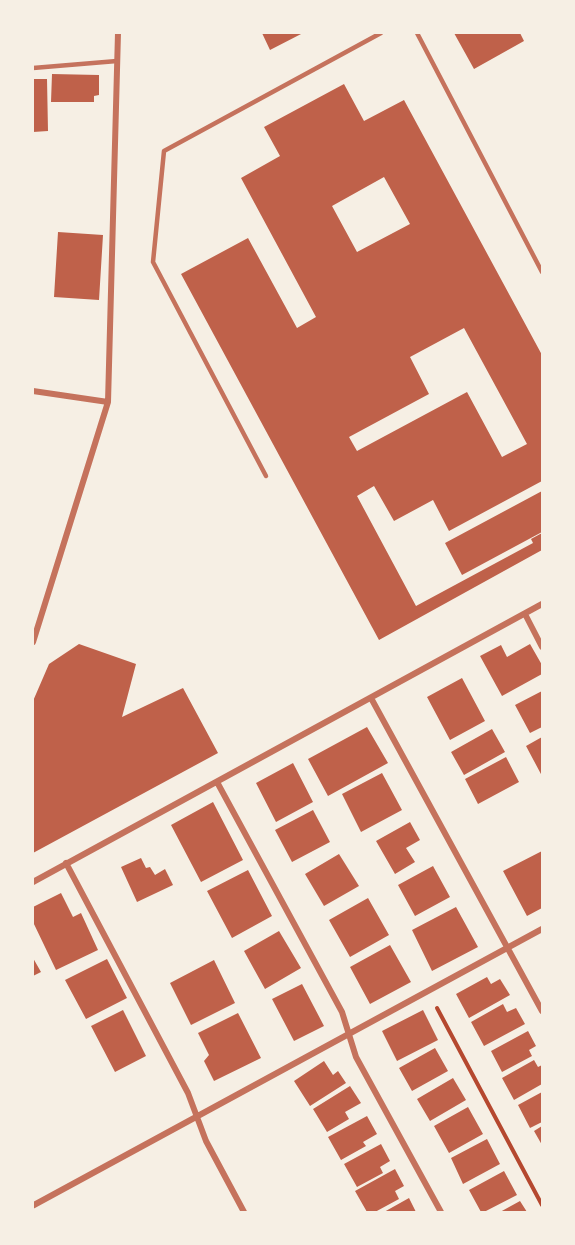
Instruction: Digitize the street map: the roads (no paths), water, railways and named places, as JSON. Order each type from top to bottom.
[{"type":"street","points":[[33,642],[36,622],[108,402],[117,33]]},
{"type":"street","points":[[33,391],[108,402]]},
{"type":"street","points":[[33,882],[542,604]]},
{"type":"street","points":[[525,614],[542,646]]},
{"type":"street","points":[[371,698],[542,1011]]},
{"type":"street","points":[[217,782],[342,1012],[356,1057],[441,1212]]},
{"type":"street","points":[[66,863],[188,1093],[206,1141],[244,1212]]},
{"type":"street","points":[[38,1212],[34,1203],[350,1035],[542,929]]},
{"type":"lane","points":[[266,476],[153,262],[164,151],[381,33]]},
{"type":"lane","points":[[417,33],[542,272]]},
{"type":"lane","points":[[33,68],[117,61]]}]
